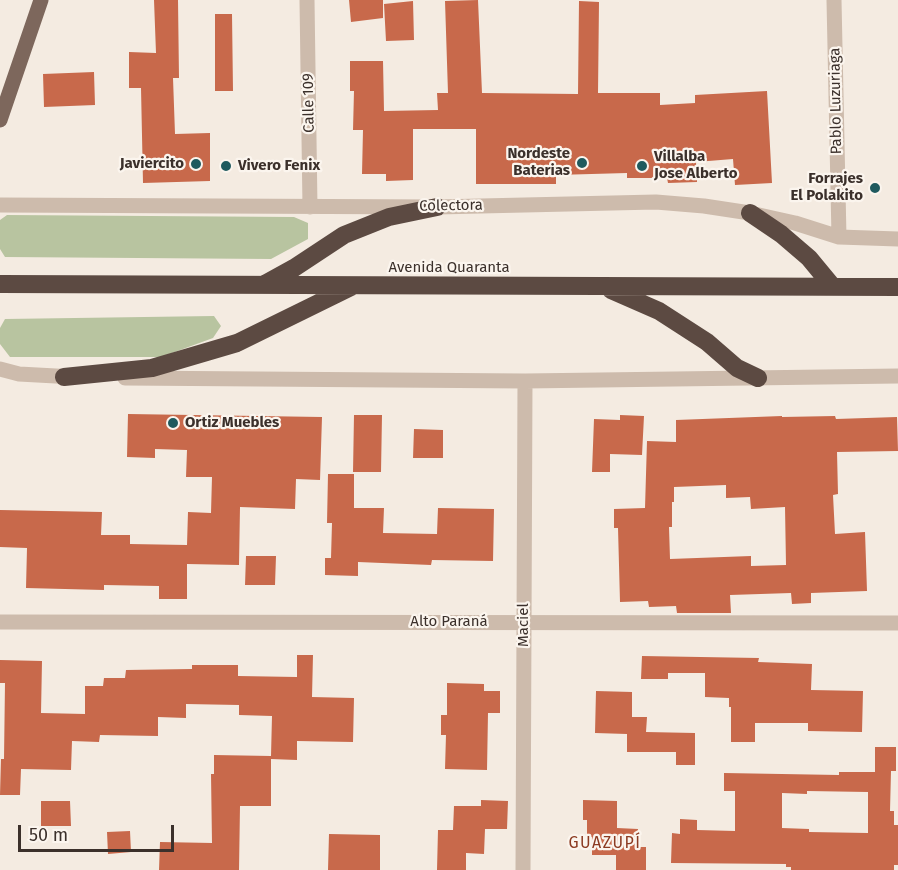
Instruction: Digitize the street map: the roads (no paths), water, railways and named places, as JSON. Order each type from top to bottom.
[{"type":"highway","points":[[264,285],[344,234],[389,217],[436,207]]},
{"type":"highway","points":[[750,213],[781,234],[809,258],[833,287]]},
{"type":"highway","name":"Avenida Quaranta","points":[[0,284],[898,287]]},
{"type":"highway","points":[[64,377],[152,368],[237,343],[353,285]]},
{"type":"highway","points":[[604,287],[659,310],[707,342],[737,368],[758,378]]},
{"type":"main road","points":[[0,120],[41,0]]},
{"type":"street","name":"Calle 109","points":[[307,0],[310,207]]},
{"type":"street","name":"Pablo Luzuriaga","points":[[834,0],[839,237]]},
{"type":"street","name":"Colectora","points":[[0,205],[436,207],[656,202],[750,213],[795,223],[839,237],[898,239]]},
{"type":"street","points":[[0,369],[19,374],[64,377],[525,381],[898,376]]},
{"type":"street","name":"Maciel","points":[[523,870],[525,381]]},
{"type":"street","name":"Alto Paraná","points":[[0,622],[898,623]]},
{"type":"place","name":"Nordeste Baterias","points":[[582,163]]},
{"type":"place","name":"Javiercito","points":[[196,164]]},
{"type":"place","name":"Vivero Fenix","points":[[226,166]]},
{"type":"place","name":"Villalba Jose Alberto","points":[[642,166]]},
{"type":"place","name":"Forrajes El Polakito","points":[[875,188]]},
{"type":"place","name":"Ortiz Muebles","points":[[173,423]]},
{"type":"district","name":"GUAZUPÍ","points":[[605,844]]}]
